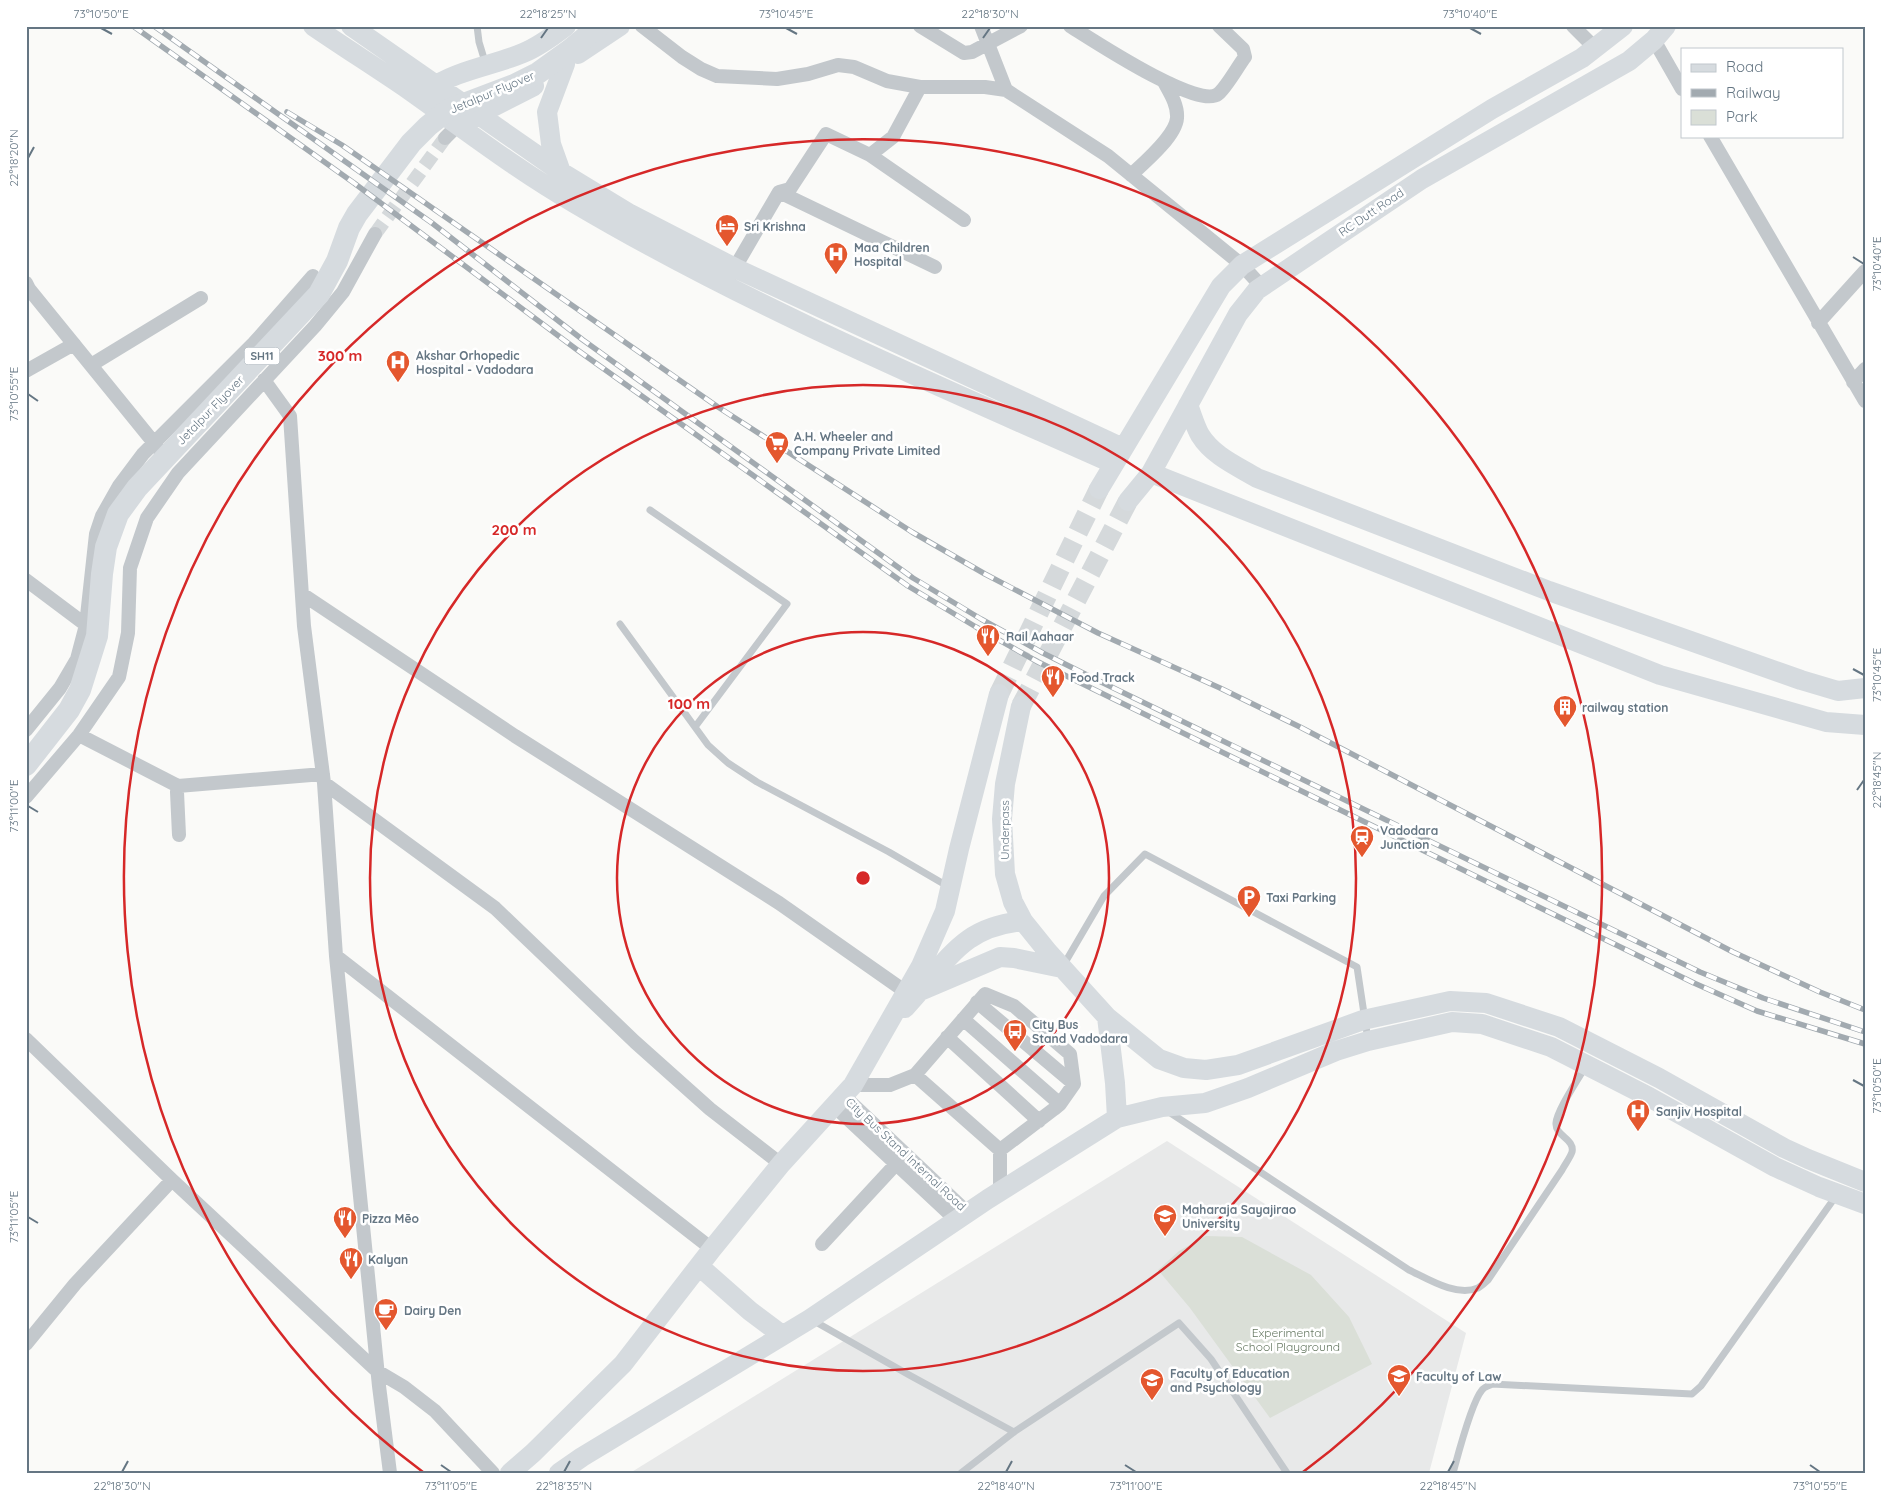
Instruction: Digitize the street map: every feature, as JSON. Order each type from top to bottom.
[{"type":"main road","points":[[313,26],[418,97],[451,132],[575,204],[730,277],[932,382],[1119,456]]},
{"type":"main road","points":[[351,26],[561,172],[730,277],[940,364],[1119,456]]},
{"type":"main road","points":[[418,97],[436,84],[523,53],[553,36],[566,26]]},
{"type":"main road","name":"Jetalpur Flyover","points":[[26,765],[69,710],[80,690],[97,636],[106,546],[118,514],[137,488],[304,313],[319,294],[338,261],[349,228],[357,214],[411,143],[428,126],[448,110],[480,99],[538,74],[599,26]]},
{"type":"main road","points":[[451,132],[478,114],[532,88],[620,26]]},
{"type":"main road","name":"RC Dutt Road","points":[[1119,456],[1221,286],[1242,265],[1492,109],[1582,58],[1624,26]]},
{"type":"main road","name":"RC Dutt Road","points":[[1151,473],[1238,314],[1246,302],[1262,287],[1416,182],[1629,61],[1660,33]]},
{"type":"main road","points":[[561,172],[551,144],[547,112],[564,64]]},
{"type":"main road","points":[[932,382],[940,364]]},
{"type":"main road","points":[[1188,405],[1200,434],[1210,447],[1220,456],[1257,478],[1549,591],[1821,687],[1838,691],[1865,688]]},
{"type":"main road","points":[[1099,489],[1119,456]]},
{"type":"main road","points":[[1128,501],[1151,473],[1660,675],[1826,722],[1865,725]]},
{"type":"main road","points":[[913,992],[921,966],[945,911],[999,694]]},
{"type":"main road","name":"Underpass","points":[[1021,706],[1005,784],[1002,819],[1005,874],[1013,902],[1024,921],[1062,968],[1106,1017],[1159,1059],[1184,1068],[1206,1070],[1238,1065],[1365,1020],[1450,1000],[1486,1003],[1559,1027],[1659,1078],[1784,1148],[1808,1160],[1865,1182]]},
{"type":"main road","points":[[510,1473],[533,1453],[623,1364],[712,1249],[782,1164],[843,1095],[879,1038],[913,992],[954,950],[978,933],[1004,923],[1024,921]]},
{"type":"main road","points":[[913,992],[1000,957],[1062,968]]},
{"type":"main road","points":[[1106,1017],[1115,1083],[1116,1118]]},
{"type":"main road","points":[[559,1473],[590,1452],[810,1319],[1000,1191],[1116,1118],[1162,1107],[1205,1103],[1248,1088],[1336,1051],[1368,1041],[1452,1022],[1466,1021],[1482,1024],[1551,1046],[1775,1166],[1837,1194],[1865,1204]]},
{"type":"main road","points":[[699,1266],[750,1311],[782,1335]]},
{"type":"street","points":[[642,26],[682,57],[717,76],[777,79],[808,74],[838,65],[854,67],[887,81],[920,87],[985,87],[1006,90],[1108,156],[1242,265],[1262,287]]},
{"type":"street","points":[[920,26],[964,53],[972,52],[989,44],[1021,26]]},
{"type":"street","points":[[981,26],[1006,90]]},
{"type":"street","points":[[1070,26],[1129,63],[1164,82],[1208,97],[1217,95],[1245,57],[1243,49],[1218,26]]},
{"type":"street","points":[[1573,26],[1595,48]]},
{"type":"street","points":[[1660,33],[1681,86]]},
{"type":"street","points":[[1131,175],[1165,141],[1175,128],[1177,117],[1174,100],[1164,82]]},
{"type":"street","points":[[870,155],[893,137],[920,87]]},
{"type":"street","points":[[730,277],[779,192],[790,189],[826,134],[870,155],[964,220]]},
{"type":"street","points":[[1711,138],[1818,324],[1865,401]]},
{"type":"street","points":[[779,192],[935,267]]},
{"type":"street","points":[[26,797],[79,735],[119,677],[128,633],[130,568],[146,518],[178,473],[315,326],[342,292],[375,234]]},
{"type":"street","points":[[1818,324],[1865,271]]},
{"type":"street","points":[[26,730],[60,688],[78,659],[86,625],[96,534],[102,516],[119,486],[154,442],[254,343],[313,276]]},
{"type":"street","points":[[26,283],[178,473]]},
{"type":"street","points":[[92,365],[201,298]]},
{"type":"street","points":[[26,371],[74,344]]},
{"type":"street","points":[[1853,382],[1865,369]]},
{"type":"street","points":[[264,380],[290,416],[304,626],[324,779],[336,956],[377,1371],[390,1473]]},
{"type":"street","points":[[26,580],[86,625]]},
{"type":"street","points":[[302,594],[515,736],[779,903],[913,992]]},
{"type":"street","points":[[79,735],[178,786],[324,779],[495,908],[635,1042],[710,1109],[782,1164]]},
{"type":"street","points":[[178,786],[179,834]]},
{"type":"street","points":[[336,956],[712,1249]]},
{"type":"street","points":[[843,1095],[890,1085],[915,1075],[985,994],[1014,1006],[1070,1054],[1074,1084],[1060,1104],[1000,1150]]},
{"type":"street","points":[[977,1002],[1074,1084]]},
{"type":"street","points":[[963,1019],[1060,1104]]},
{"type":"street","points":[[947,1037],[1039,1121]]},
{"type":"street","points":[[26,1039],[172,1180],[377,1371],[404,1387],[429,1406],[493,1473]]},
{"type":"street","points":[[915,1075],[1000,1150],[1000,1191]]},
{"type":"street","name":"City Bus Stand Internal Road","points":[[843,1095],[896,1164],[962,1217]]},
{"type":"street","name":"City Bus Stand Internal Road","points":[[843,1095],[962,1217]]},
{"type":"street","points":[[822,1244],[896,1164]]},
{"type":"street","points":[[26,1344],[75,1284],[172,1180]]},
{"type":"lane","points":[[477,26],[479,42],[486,65]]},
{"type":"lane","points":[[650,510],[787,604],[695,727]]},
{"type":"lane","points":[[620,624],[708,745],[728,762],[757,782],[890,852],[950,888]]},
{"type":"lane","points":[[1062,968],[1104,896],[1145,854],[1357,967],[1368,1041]]},
{"type":"lane","points":[[1162,1107],[1409,1270],[1434,1282],[1464,1290],[1478,1288],[1488,1280],[1572,1153],[1572,1147],[1568,1140],[1558,1132],[1556,1124],[1560,1111],[1586,1065]]},
{"type":"lane","points":[[1453,1473],[1475,1403],[1482,1389],[1492,1384],[1692,1394],[1701,1386],[1837,1194]]},
{"type":"lane","points":[[810,1319],[1014,1432]]},
{"type":"lane","points":[[961,1473],[1014,1432],[1179,1323],[1211,1359],[1287,1473]]},
{"type":"shaded area","name":"Maharaja Sayajirao University","points":[[1167,1141],[1466,1333],[1429,1473],[630,1473]]},
{"type":"green space","name":"Experimental School Playground","points":[[1206,1236],[1242,1237],[1311,1275],[1349,1317],[1372,1364],[1270,1418],[1190,1308],[1158,1270],[1179,1251]]},
{"type":"tunnel","points":[[375,234],[445,138]]},
{"type":"tunnel","points":[[999,694],[1099,489]]},
{"type":"tunnel","points":[[1021,706],[1128,501]]},
{"type":"railway","points":[[133,26],[354,183],[576,349],[908,586],[976,627],[1038,662],[1694,983],[1757,1011],[1865,1044]]},
{"type":"railway","points":[[154,26],[432,223],[583,340],[913,578],[981,619],[1095,679],[1700,972],[1763,998],[1865,1032]]},
{"type":"railway","points":[[287,112],[342,145],[718,407],[912,532],[985,574],[1098,633],[1220,688],[1300,727],[1733,952],[1820,992],[1865,1010]]},
{"type":"place","name":"Sri Krishna","points":[[727,247]]},
{"type":"place","name":"Maa Children Hospital","points":[[836,275]]},
{"type":"place","name":"Akshar Orhopedic Hospital - Vadodara","points":[[398,383]]},
{"type":"place","name":"A.H. Wheeler and Company Private Limited","points":[[777,464]]},
{"type":"place","name":"Rail Aahaar","points":[[988,657]]},
{"type":"place","name":"Food Track","points":[[1053,698]]},
{"type":"place","name":"railway station","points":[[1565,728]]},
{"type":"place","name":"Vadodara Junction","points":[[1362,858]]},
{"type":"place","name":"Taxi Parking","points":[[1249,918]]},
{"type":"place","name":"City Bus Stand Vadodara","points":[[1015,1052]]},
{"type":"place","name":"Sanjiv Hospital","points":[[1638,1132]]},
{"type":"place","name":"Maharaja Sayajirao University","points":[[1165,1237]]},
{"type":"place","name":"Pizza Mēo","points":[[345,1239]]},
{"type":"place","name":"Kalyan","points":[[351,1280]]},
{"type":"place","name":"Dairy Den","points":[[386,1331]]},
{"type":"place","name":"Faculty of Law","points":[[1399,1397]]},
{"type":"place","name":"Faculty of Education and Psychology","points":[[1152,1401]]}]
